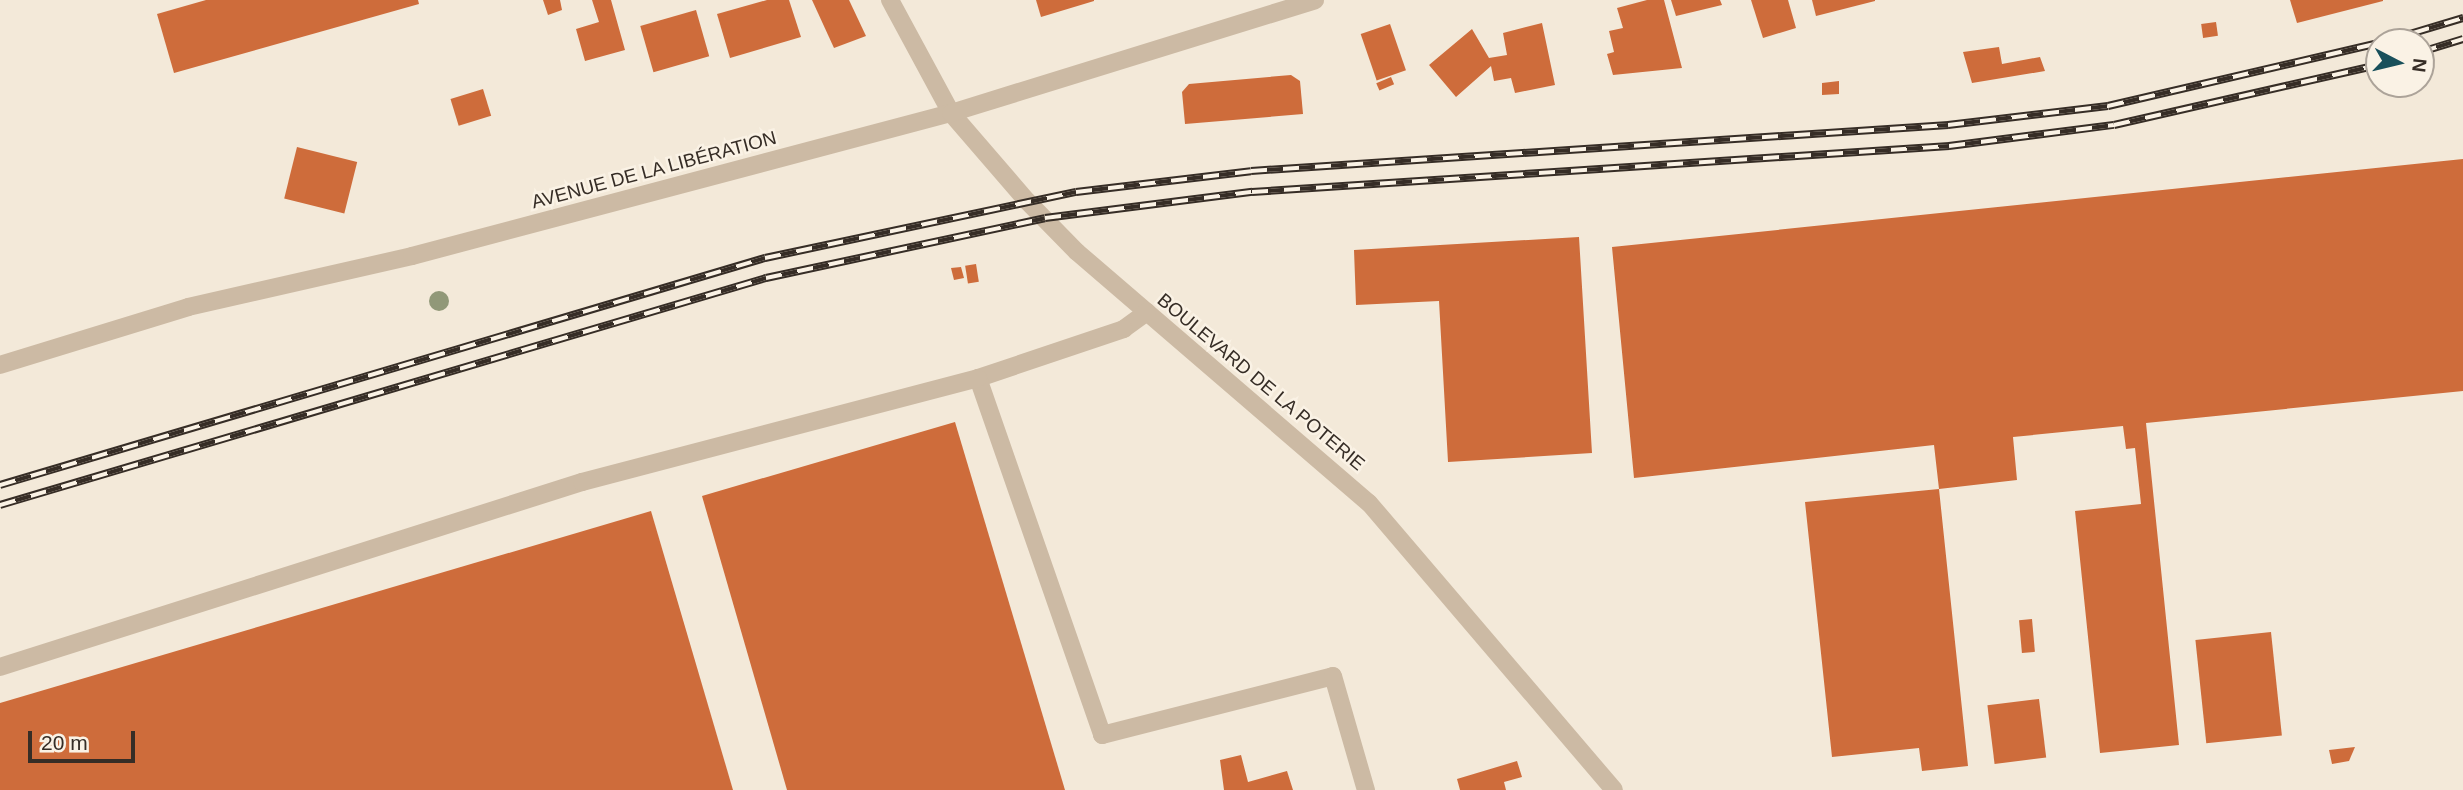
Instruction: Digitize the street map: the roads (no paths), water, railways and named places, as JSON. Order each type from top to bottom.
[{"type":"street","name":"BOULEVARD DE LA POTERIE","points":[[890,0],[951,113],[1027,201],[1147,312],[1369,503],[1614,790]]},
{"type":"street","name":"AVENUE DE LA LIBÉRATION","points":[[0,365],[188,307],[412,256],[951,113],[1315,0]]},
{"type":"street","points":[[0,667],[582,482],[978,379],[1124,329],[1147,312]]},
{"type":"street","points":[[978,379],[1102,735],[1333,676],[1366,790]]},
{"type":"railway","points":[[2430,28],[2463,18]]},
{"type":"railway","points":[[2435,48],[2463,39]]},
{"type":"railway","points":[[0,485],[765,258],[1076,192],[1251,171],[1948,125],[2108,106],[2365,46]]},
{"type":"railway","points":[[0,505],[766,278],[1045,218],[1252,192],[1949,146],[2114,125],[2365,68]]}]
